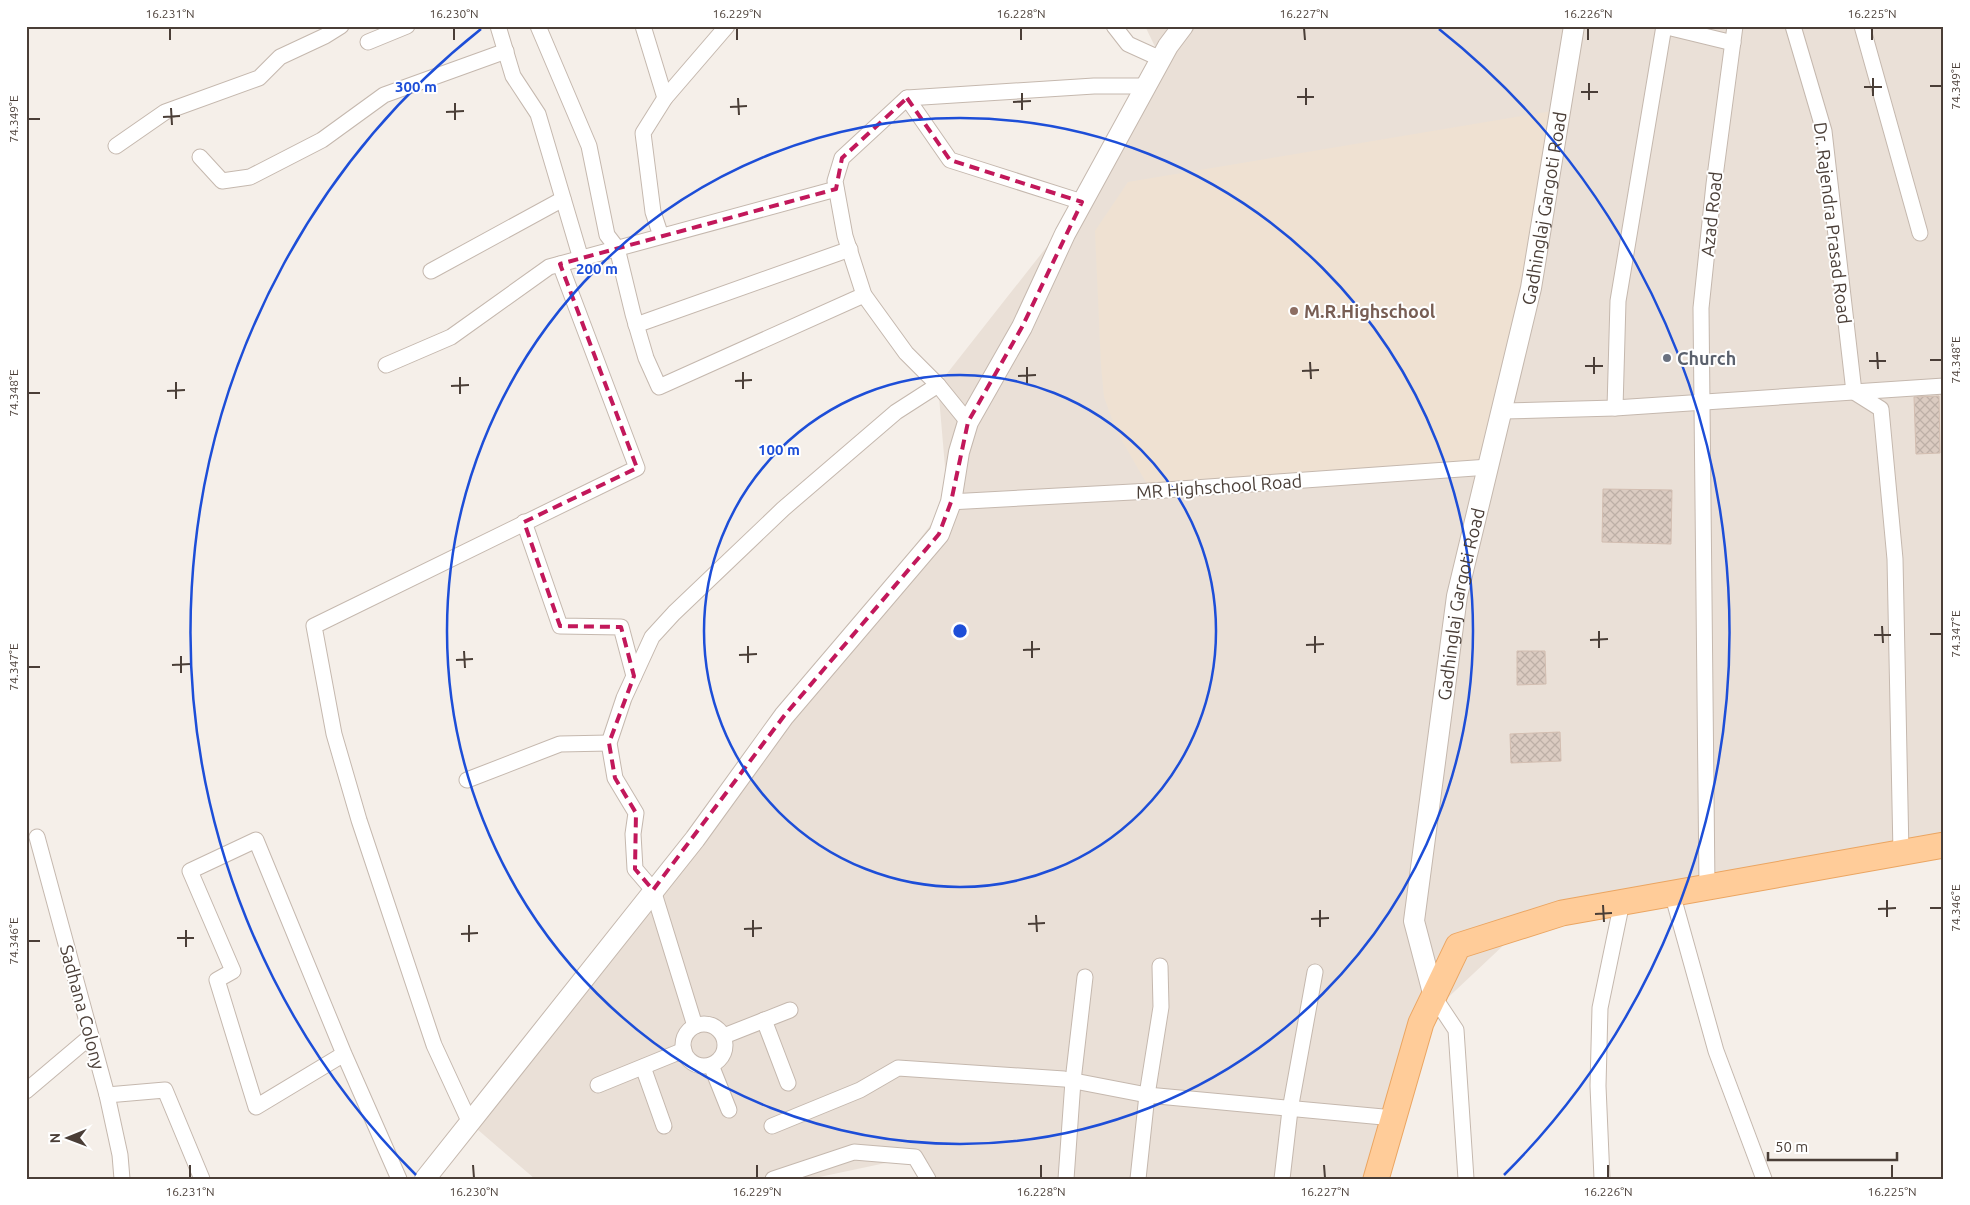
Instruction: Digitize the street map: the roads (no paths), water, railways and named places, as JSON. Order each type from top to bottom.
[{"type":"main road","points":[[1376,1179],[1421,1023],[1458,946],[1562,913],[1944,845]]},
{"type":"street","points":[[116,146],[165,112],[259,78],[280,57],[325,36],[341,26]]},
{"type":"street","points":[[368,42],[407,26]]},
{"type":"street","points":[[498,26],[513,76],[538,114],[581,259]]},
{"type":"street","points":[[538,26],[589,146],[607,235],[617,248],[636,325],[646,358],[659,388],[864,295]]},
{"type":"street","points":[[643,26],[665,98]]},
{"type":"street","points":[[660,236],[653,212],[643,134],[665,98],[727,26]]},
{"type":"street","points":[[1114,26],[1128,44],[1161,59]]},
{"type":"street","points":[[425,1179],[695,839],[784,716],[939,534],[950,502],[959,452],[968,422],[1022,327],[1082,202],[1161,59],[1183,26]]},
{"type":"street","name":"Gadhinglaj Gargoti Road","points":[[1434,997],[1414,921],[1457,596],[1503,411],[1531,288],[1574,26]]},
{"type":"street","points":[[1615,408],[1618,301],[1663,26],[1733,44]]},
{"type":"street","name":"Azad Road","points":[[1707,887],[1701,308],[1714,184],[1735,26]]},
{"type":"street","name":"Dr. Rajendra Prasad Road","points":[[1793,26],[1824,131],[1854,392]]},
{"type":"street","points":[[1862,26],[1920,233]]},
{"type":"street","points":[[200,157],[222,181],[250,177],[322,140],[384,95],[506,51]]},
{"type":"street","points":[[968,422],[938,385],[906,353],[864,295],[850,249],[836,189],[835,180],[842,158],[907,98],[1094,86],[1147,86]]},
{"type":"street","points":[[907,98],[950,160],[1082,202]]},
{"type":"street","points":[[386,365],[451,337],[549,267],[836,189]]},
{"type":"street","points":[[430,271],[563,199]]},
{"type":"street","points":[[636,325],[850,249]]},
{"type":"street","points":[[470,1123],[434,1045],[359,820],[334,734],[314,626],[637,468],[560,264]]},
{"type":"street","points":[[695,1026],[653,890],[635,869],[633,834],[636,813],[615,778],[609,743],[634,676],[652,637],[674,613],[790,503],[896,412],[938,385]]},
{"type":"street","points":[[1503,411],[1615,408],[1944,386]]},
{"type":"street","points":[[1854,392],[1881,410],[1895,558],[1901,853]]},
{"type":"street","name":"MR Highschool Road","points":[[950,502],[1151,491],[1489,467]]},
{"type":"street","points":[[524,522],[560,626],[621,627],[634,676]]},
{"type":"street","points":[[467,780],[560,744],[609,743]]},
{"type":"street","name":"Sadhana Colony","points":[[37,837],[106,1095],[120,1155],[122,1179]]},
{"type":"street","points":[[344,1054],[256,1107],[217,980],[233,972],[190,871],[256,840],[344,1054],[399,1179]]},
{"type":"street","points":[[1672,894],[1716,1051],[1764,1179]]},
{"type":"street","points":[[1602,1179],[1598,1086],[1600,1008],[1622,902]]},
{"type":"street","points":[[1138,1179],[1147,1095],[1161,1007],[1160,966]]},
{"type":"street","points":[[1282,1179],[1290,1110],[1315,972]]},
{"type":"street","points":[[1066,1179],[1073,1081],[1085,977]]},
{"type":"street","points":[[1434,997],[1456,1030],[1466,1179]]},
{"type":"street","points":[[724,1036],[790,1010]]},
{"type":"street","points":[[764,1020],[788,1083]]},
{"type":"street","points":[[701,1024],[714,1026],[724,1036],[725,1050],[718,1062],[711,1065],[697,1065],[691,1062],[684,1050],[685,1036],[695,1026],[701,1024]]},
{"type":"street","points":[[26,1092],[91,1036]]},
{"type":"street","points":[[598,1085],[684,1050]]},
{"type":"street","points":[[711,1065],[728,1110]]},
{"type":"street","points":[[643,1067],[664,1126]]},
{"type":"street","points":[[772,1126],[860,1090],[898,1068],[1073,1081],[1147,1095],[1290,1110],[1394,1118]]},
{"type":"street","points":[[106,1095],[165,1090],[202,1179]]},
{"type":"street","points":[[772,1179],[854,1152],[915,1157],[928,1179]]},
{"type":"place","name":"M.R.Highschool","points":[[1294,311]]},
{"type":"place","name":"Church","points":[[1667,358]]}]
